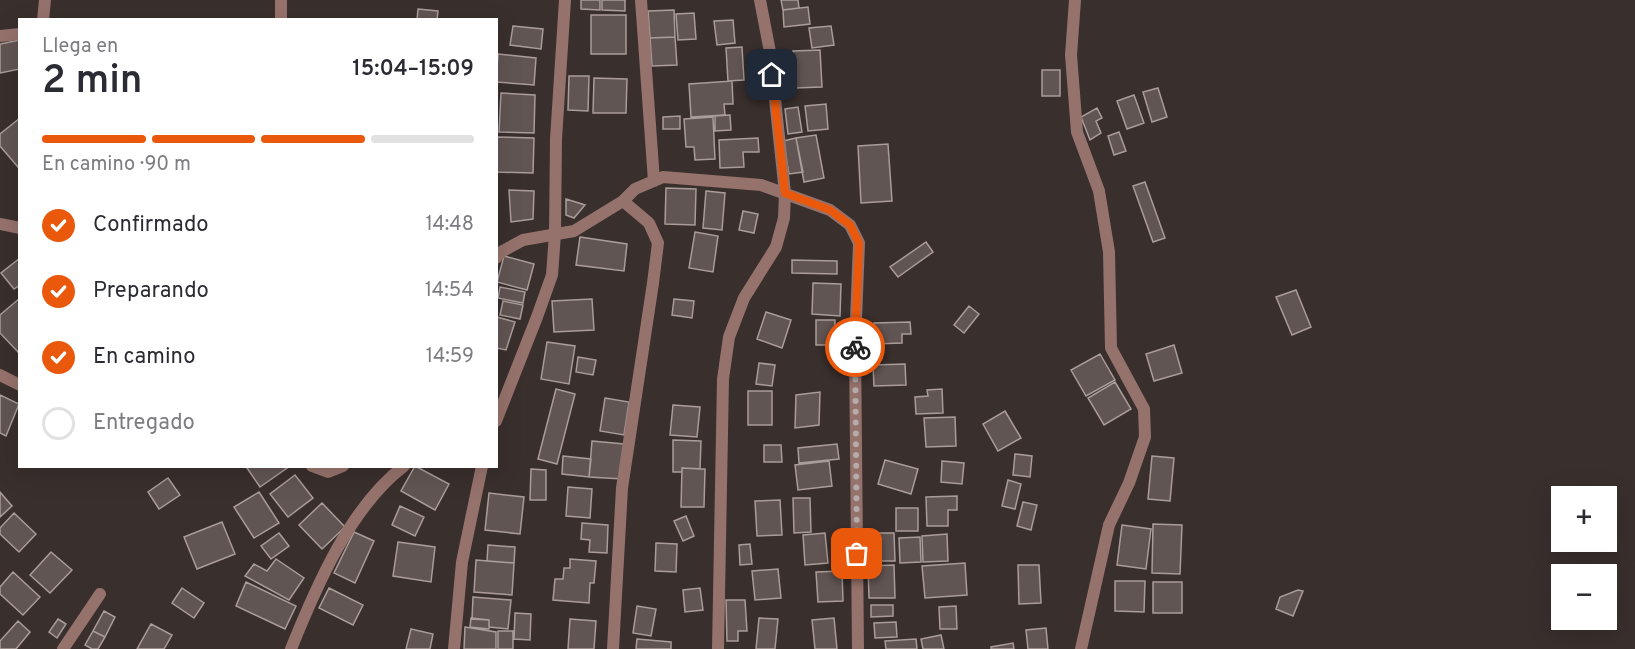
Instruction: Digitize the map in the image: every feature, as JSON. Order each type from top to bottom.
[{"type":"street","points":[[44,18],[45,0]]},
{"type":"street","points":[[281,0],[281,18]]},
{"type":"street","points":[[498,416],[552,275],[555,234],[555,139],[566,0]]},
{"type":"street","points":[[641,0],[654,181]]},
{"type":"street","points":[[718,649],[723,379],[729,337],[744,298],[776,247],[784,218],[785,193],[770,52],[760,0]]},
{"type":"street","points":[[1075,0],[1071,55],[1077,132],[1100,191],[1109,252],[1111,348],[1144,409],[1145,437],[1129,483],[1109,525],[1081,649]]},
{"type":"street","points":[[0,36],[18,34]]},
{"type":"street","points":[[498,256],[523,240],[574,231],[623,201],[635,189],[663,177],[760,184],[830,210],[850,225],[859,243],[855,346],[858,649]]},
{"type":"street","points":[[613,649],[622,488],[658,243],[649,223],[623,201]]},
{"type":"street","points":[[0,224],[18,228]]},
{"type":"street","points":[[0,375],[18,384]]},
{"type":"street","points":[[317,468],[328,472],[338,468]]},
{"type":"street","points":[[291,649],[311,600],[338,546],[369,502],[402,468]]},
{"type":"street","points":[[454,649],[462,562],[482,468]]},
{"type":"street","points":[[63,649],[100,594]]},
{"type":"building","points":[[581,0],[600,0],[600,10],[581,9]]},
{"type":"building","points":[[602,0],[625,0],[625,11],[602,10]]},
{"type":"building","points":[[781,0],[798,0],[799,8],[783,10]]},
{"type":"building","points":[[808,7],[810,24],[784,27],[783,10]]},
{"type":"building","points":[[418,9],[438,11],[437,18],[417,18]]},
{"type":"building","points":[[674,10],[675,37],[650,38],[648,11]]},
{"type":"building","points":[[694,13],[696,39],[678,40],[676,14]]},
{"type":"building","points":[[591,15],[626,15],[626,54],[591,54]]},
{"type":"building","points":[[733,20],[735,43],[717,45],[714,21]]},
{"type":"building","points":[[513,26],[543,29],[541,49],[510,45]]},
{"type":"building","points":[[831,26],[834,45],[812,48],[809,28]]},
{"type":"building","points":[[675,37],[677,65],[652,66],[650,38]]},
{"type":"building","points":[[18,40],[18,69],[0,73],[0,44]]},
{"type":"building","points":[[742,47],[744,80],[728,81],[726,48]]},
{"type":"building","points":[[820,50],[822,87],[795,88],[793,51]]},
{"type":"building","points":[[498,54],[536,58],[534,85],[498,82]]},
{"type":"building","points":[[1042,70],[1060,70],[1060,96],[1042,96]]},
{"type":"building","points":[[569,76],[589,76],[588,111],[568,110]]},
{"type":"building","points":[[594,78],[627,79],[626,113],[593,113]]},
{"type":"building","points":[[732,81],[733,104],[724,104],[725,115],[691,117],[689,84]]},
{"type":"building","points":[[1158,88],[1167,117],[1152,122],[1143,92]]},
{"type":"building","points":[[501,93],[535,95],[534,133],[499,132]]},
{"type":"building","points":[[1134,95],[1144,123],[1127,129],[1117,101]]},
{"type":"building","points":[[826,104],[828,129],[808,131],[805,106]]},
{"type":"building","points":[[798,107],[802,132],[788,134],[785,109]]},
{"type":"building","points":[[1097,108],[1102,118],[1096,121],[1101,133],[1090,140],[1081,117]]},
{"type":"building","points":[[730,115],[731,130],[715,131],[715,116]]},
{"type":"building","points":[[680,116],[680,129],[663,129],[663,117]]},
{"type":"building","points":[[713,117],[715,159],[695,160],[694,147],[686,147],[684,119]]},
{"type":"building","points":[[18,120],[18,167],[0,146],[0,134]]},
{"type":"building","points":[[1119,132],[1126,151],[1114,155],[1108,136]]},
{"type":"building","points":[[816,135],[824,178],[804,182],[796,138]]},
{"type":"building","points":[[498,137],[534,138],[533,173],[498,172]]},
{"type":"building","points":[[758,138],[759,152],[743,152],[744,167],[720,168],[719,140]]},
{"type":"building","points":[[796,138],[803,172],[789,174],[783,141]]},
{"type":"building","points":[[888,144],[892,201],[861,203],[858,146]]},
{"type":"building","points":[[1145,182],[1165,238],[1153,242],[1133,186]]},
{"type":"building","points":[[666,188],[696,189],[695,225],[665,224]]},
{"type":"building","points":[[509,190],[534,191],[533,219],[511,222]]},
{"type":"building","points":[[706,191],[725,193],[722,230],[703,228]]},
{"type":"building","points":[[566,199],[585,205],[574,218],[566,215]]},
{"type":"building","points":[[743,211],[758,214],[754,233],[739,230]]},
{"type":"building","points":[[695,232],[718,236],[713,272],[689,268]]},
{"type":"building","points":[[580,237],[627,244],[624,271],[576,265]]},
{"type":"building","points":[[926,242],[933,252],[898,277],[890,267]]},
{"type":"building","points":[[504,256],[534,264],[527,290],[498,282]]},
{"type":"building","points":[[18,260],[18,286],[14,289],[1,273]]},
{"type":"building","points":[[792,260],[837,261],[837,274],[792,273]]},
{"type":"building","points":[[813,283],[841,284],[840,316],[812,314]]},
{"type":"building","points":[[500,287],[525,292],[523,303],[498,298]]},
{"type":"building","points":[[1296,290],[1311,327],[1292,335],[1276,297]]},
{"type":"building","points":[[592,299],[594,330],[554,332],[552,301]]},
{"type":"building","points":[[674,299],[694,301],[692,318],[672,315]]},
{"type":"building","points":[[18,300],[18,352],[0,333],[0,315]]},
{"type":"building","points":[[503,301],[523,305],[520,319],[500,315]]},
{"type":"building","points":[[969,306],[979,314],[964,333],[954,325]]},
{"type":"building","points":[[766,312],[791,320],[782,348],[757,339]]},
{"type":"building","points":[[498,317],[515,322],[506,350],[498,348]]},
{"type":"building","points":[[816,320],[835,320],[835,345],[816,345]]},
{"type":"building","points":[[910,322],[911,334],[902,334],[902,343],[875,344],[874,323]]},
{"type":"building","points":[[547,342],[575,346],[569,384],[541,379]]},
{"type":"building","points":[[1174,345],[1182,373],[1154,381],[1146,354]]},
{"type":"building","points":[[1100,354],[1115,380],[1086,396],[1071,370]]},
{"type":"building","points":[[578,357],[596,360],[593,375],[576,372]]},
{"type":"building","points":[[759,363],[775,365],[772,386],[756,384]]},
{"type":"building","points":[[905,364],[906,385],[874,386],[873,365]]},
{"type":"building","points":[[1115,382],[1131,409],[1104,425],[1088,398]]},
{"type":"building","points":[[556,389],[575,394],[557,464],[538,459]]},
{"type":"building","points":[[942,389],[943,413],[916,414],[915,397],[928,396],[927,390]]},
{"type":"building","points":[[748,391],[772,391],[772,425],[748,425]]},
{"type":"building","points":[[820,392],[819,425],[795,428],[796,395]]},
{"type":"building","points":[[0,395],[18,404],[18,406],[6,436],[0,433]]},
{"type":"building","points":[[605,398],[629,402],[624,435],[600,431]]},
{"type":"building","points":[[673,405],[700,407],[697,437],[670,435]]},
{"type":"building","points":[[1005,411],[1021,438],[998,451],[983,424]]},
{"type":"building","points":[[955,417],[956,446],[926,447],[924,418]]},
{"type":"building","points":[[673,440],[701,441],[700,469],[682,468],[682,472],[673,472]]},
{"type":"building","points":[[592,441],[624,444],[622,479],[589,477]]},
{"type":"building","points":[[837,444],[839,459],[799,463],[798,448]]},
{"type":"building","points":[[764,445],[781,445],[782,462],[764,462]]},
{"type":"building","points":[[1015,454],[1032,456],[1030,477],[1013,475]]},
{"type":"building","points":[[563,456],[591,459],[589,477],[562,474]]},
{"type":"building","points":[[1152,456],[1174,458],[1170,501],[1148,499]]},
{"type":"building","points":[[885,460],[918,469],[911,494],[878,484]]},
{"type":"building","points":[[829,461],[832,486],[798,490],[795,465]]},
{"type":"building","points":[[942,461],[964,463],[962,484],[941,482]]},
{"type":"building","points":[[247,468],[287,468],[260,487]]},
{"type":"building","points":[[414,468],[419,468],[449,484],[435,510],[401,491]]},
{"type":"building","points":[[682,468],[705,469],[704,507],[681,507]]},
{"type":"building","points":[[531,469],[546,470],[546,500],[530,500]]},
{"type":"building","points":[[295,475],[313,498],[288,517],[270,494]]},
{"type":"building","points":[[168,478],[180,495],[159,509],[148,492]]},
{"type":"building","points":[[1008,480],[1021,484],[1015,509],[1002,506]]},
{"type":"building","points":[[568,487],[592,489],[590,518],[566,516]]},
{"type":"building","points":[[0,492],[12,506],[0,517]]},
{"type":"building","points":[[259,492],[279,523],[254,538],[234,507]]},
{"type":"building","points":[[489,493],[524,497],[520,534],[485,530]]},
{"type":"building","points":[[957,496],[957,510],[948,510],[948,526],[927,526],[926,497]]},
{"type":"building","points":[[793,498],[810,498],[811,532],[794,533]]},
{"type":"building","points":[[780,500],[782,535],[757,536],[755,501]]},
{"type":"building","points":[[1023,502],[1037,505],[1031,530],[1017,526]]},
{"type":"building","points":[[322,503],[345,527],[322,549],[299,525]]},
{"type":"building","points":[[400,506],[424,517],[415,536],[392,525]]},
{"type":"building","points":[[896,508],[918,508],[918,531],[896,531]]},
{"type":"building","points":[[14,513],[36,534],[19,552],[0,534],[0,528]]},
{"type":"building","points":[[686,516],[694,536],[683,541],[674,521]]},
{"type":"building","points":[[222,522],[235,554],[197,569],[184,537]]},
{"type":"building","points":[[582,523],[608,525],[607,553],[589,552],[590,540],[581,539]]},
{"type":"building","points":[[1153,524],[1182,525],[1180,574],[1152,573]]},
{"type":"building","points":[[1122,525],[1151,529],[1146,569],[1117,565]]},
{"type":"building","points":[[354,532],[374,541],[355,583],[334,573]]},
{"type":"building","points":[[279,533],[289,546],[271,559],[261,546]]},
{"type":"building","points":[[825,533],[828,563],[805,565],[803,535]]},
{"type":"building","points":[[872,533],[894,533],[895,561],[872,561]]},
{"type":"building","points":[[947,534],[948,561],[923,562],[922,536]]},
{"type":"building","points":[[920,537],[921,562],[900,563],[899,538]]},
{"type":"building","points":[[398,542],[435,547],[431,582],[393,576]]},
{"type":"building","points":[[656,543],[677,544],[676,572],[655,571]]},
{"type":"building","points":[[750,544],[752,564],[740,565],[739,545]]},
{"type":"building","points":[[488,545],[515,547],[514,563],[487,561]]},
{"type":"building","points":[[51,552],[72,570],[50,593],[30,575]]},
{"type":"building","points":[[276,559],[304,578],[289,600],[245,576],[254,564],[267,571]]},
{"type":"building","points":[[570,559],[596,561],[594,583],[590,583],[589,603],[553,600],[555,579],[563,579],[564,568],[570,568]]},
{"type":"building","points":[[476,560],[514,563],[512,595],[474,592]]},
{"type":"building","points":[[965,563],[967,595],[925,598],[922,566]]},
{"type":"building","points":[[894,565],[895,598],[869,598],[868,566]]},
{"type":"building","points":[[1018,565],[1039,565],[1041,603],[1019,604]]},
{"type":"building","points":[[778,569],[781,598],[755,600],[752,571]]},
{"type":"building","points":[[842,571],[843,601],[818,602],[816,572]]},
{"type":"building","points":[[13,572],[40,597],[23,615],[0,594],[0,587]]},
{"type":"building","points":[[1115,581],[1145,581],[1144,612],[1115,611]]},
{"type":"building","points":[[246,582],[296,606],[285,629],[236,606]]},
{"type":"building","points":[[1153,582],[1182,582],[1182,613],[1153,613]]},
{"type":"building","points":[[182,588],[204,603],[194,618],[172,603]]},
{"type":"building","points":[[329,588],[363,605],[353,625],[319,608]]},
{"type":"building","points":[[700,588],[703,610],[685,612],[683,590]]},
{"type":"building","points":[[1298,590],[1303,591],[1293,616],[1276,609],[1280,597]]},
{"type":"building","points":[[473,597],[511,600],[508,629],[489,627],[489,620],[472,619]]},
{"type":"building","points":[[726,600],[745,600],[747,631],[738,631],[738,641],[727,641]]},
{"type":"building","points":[[871,605],[893,605],[893,616],[871,617]]},
{"type":"building","points":[[637,606],[656,609],[651,636],[633,633]]},
{"type":"building","points":[[956,606],[957,629],[940,629],[939,607]]},
{"type":"building","points":[[104,611],[115,617],[105,637],[93,631]]},
{"type":"building","points":[[515,613],[531,614],[530,640],[514,639]]},
{"type":"building","points":[[471,618],[489,620],[489,629],[470,627]]},
{"type":"building","points":[[759,618],[778,619],[775,649],[756,649]]},
{"type":"building","points":[[834,618],[837,649],[815,649],[812,620]]},
{"type":"building","points":[[58,619],[66,624],[57,638],[49,632]]},
{"type":"building","points":[[570,619],[596,621],[594,649],[568,649]]},
{"type":"building","points":[[18,621],[30,632],[16,649],[0,649],[0,641]]},
{"type":"building","points":[[896,622],[897,637],[875,638],[874,623]]},
{"type":"building","points":[[151,624],[172,635],[164,649],[137,649]]},
{"type":"building","points":[[465,627],[496,632],[496,649],[464,649]]},
{"type":"building","points":[[1046,628],[1048,649],[1028,649],[1026,630]]},
{"type":"building","points":[[411,629],[433,634],[430,649],[406,649]]},
{"type":"building","points":[[93,631],[105,637],[98,649],[85,645]]},
{"type":"building","points":[[498,631],[513,631],[513,649],[498,649]]},
{"type":"building","points":[[941,635],[944,649],[923,649],[921,639]]},
{"type":"building","points":[[637,639],[671,642],[671,649],[636,649]]},
{"type":"building","points":[[916,639],[917,649],[886,649],[885,641]]},
{"type":"building","points":[[1013,643],[1014,649],[991,649],[991,647]]},
{"type":"way so far","points":[[855,347],[857,554]]},
{"type":"route","points":[[772,75],[785,193],[830,210],[850,225],[859,243],[855,347]]}]
